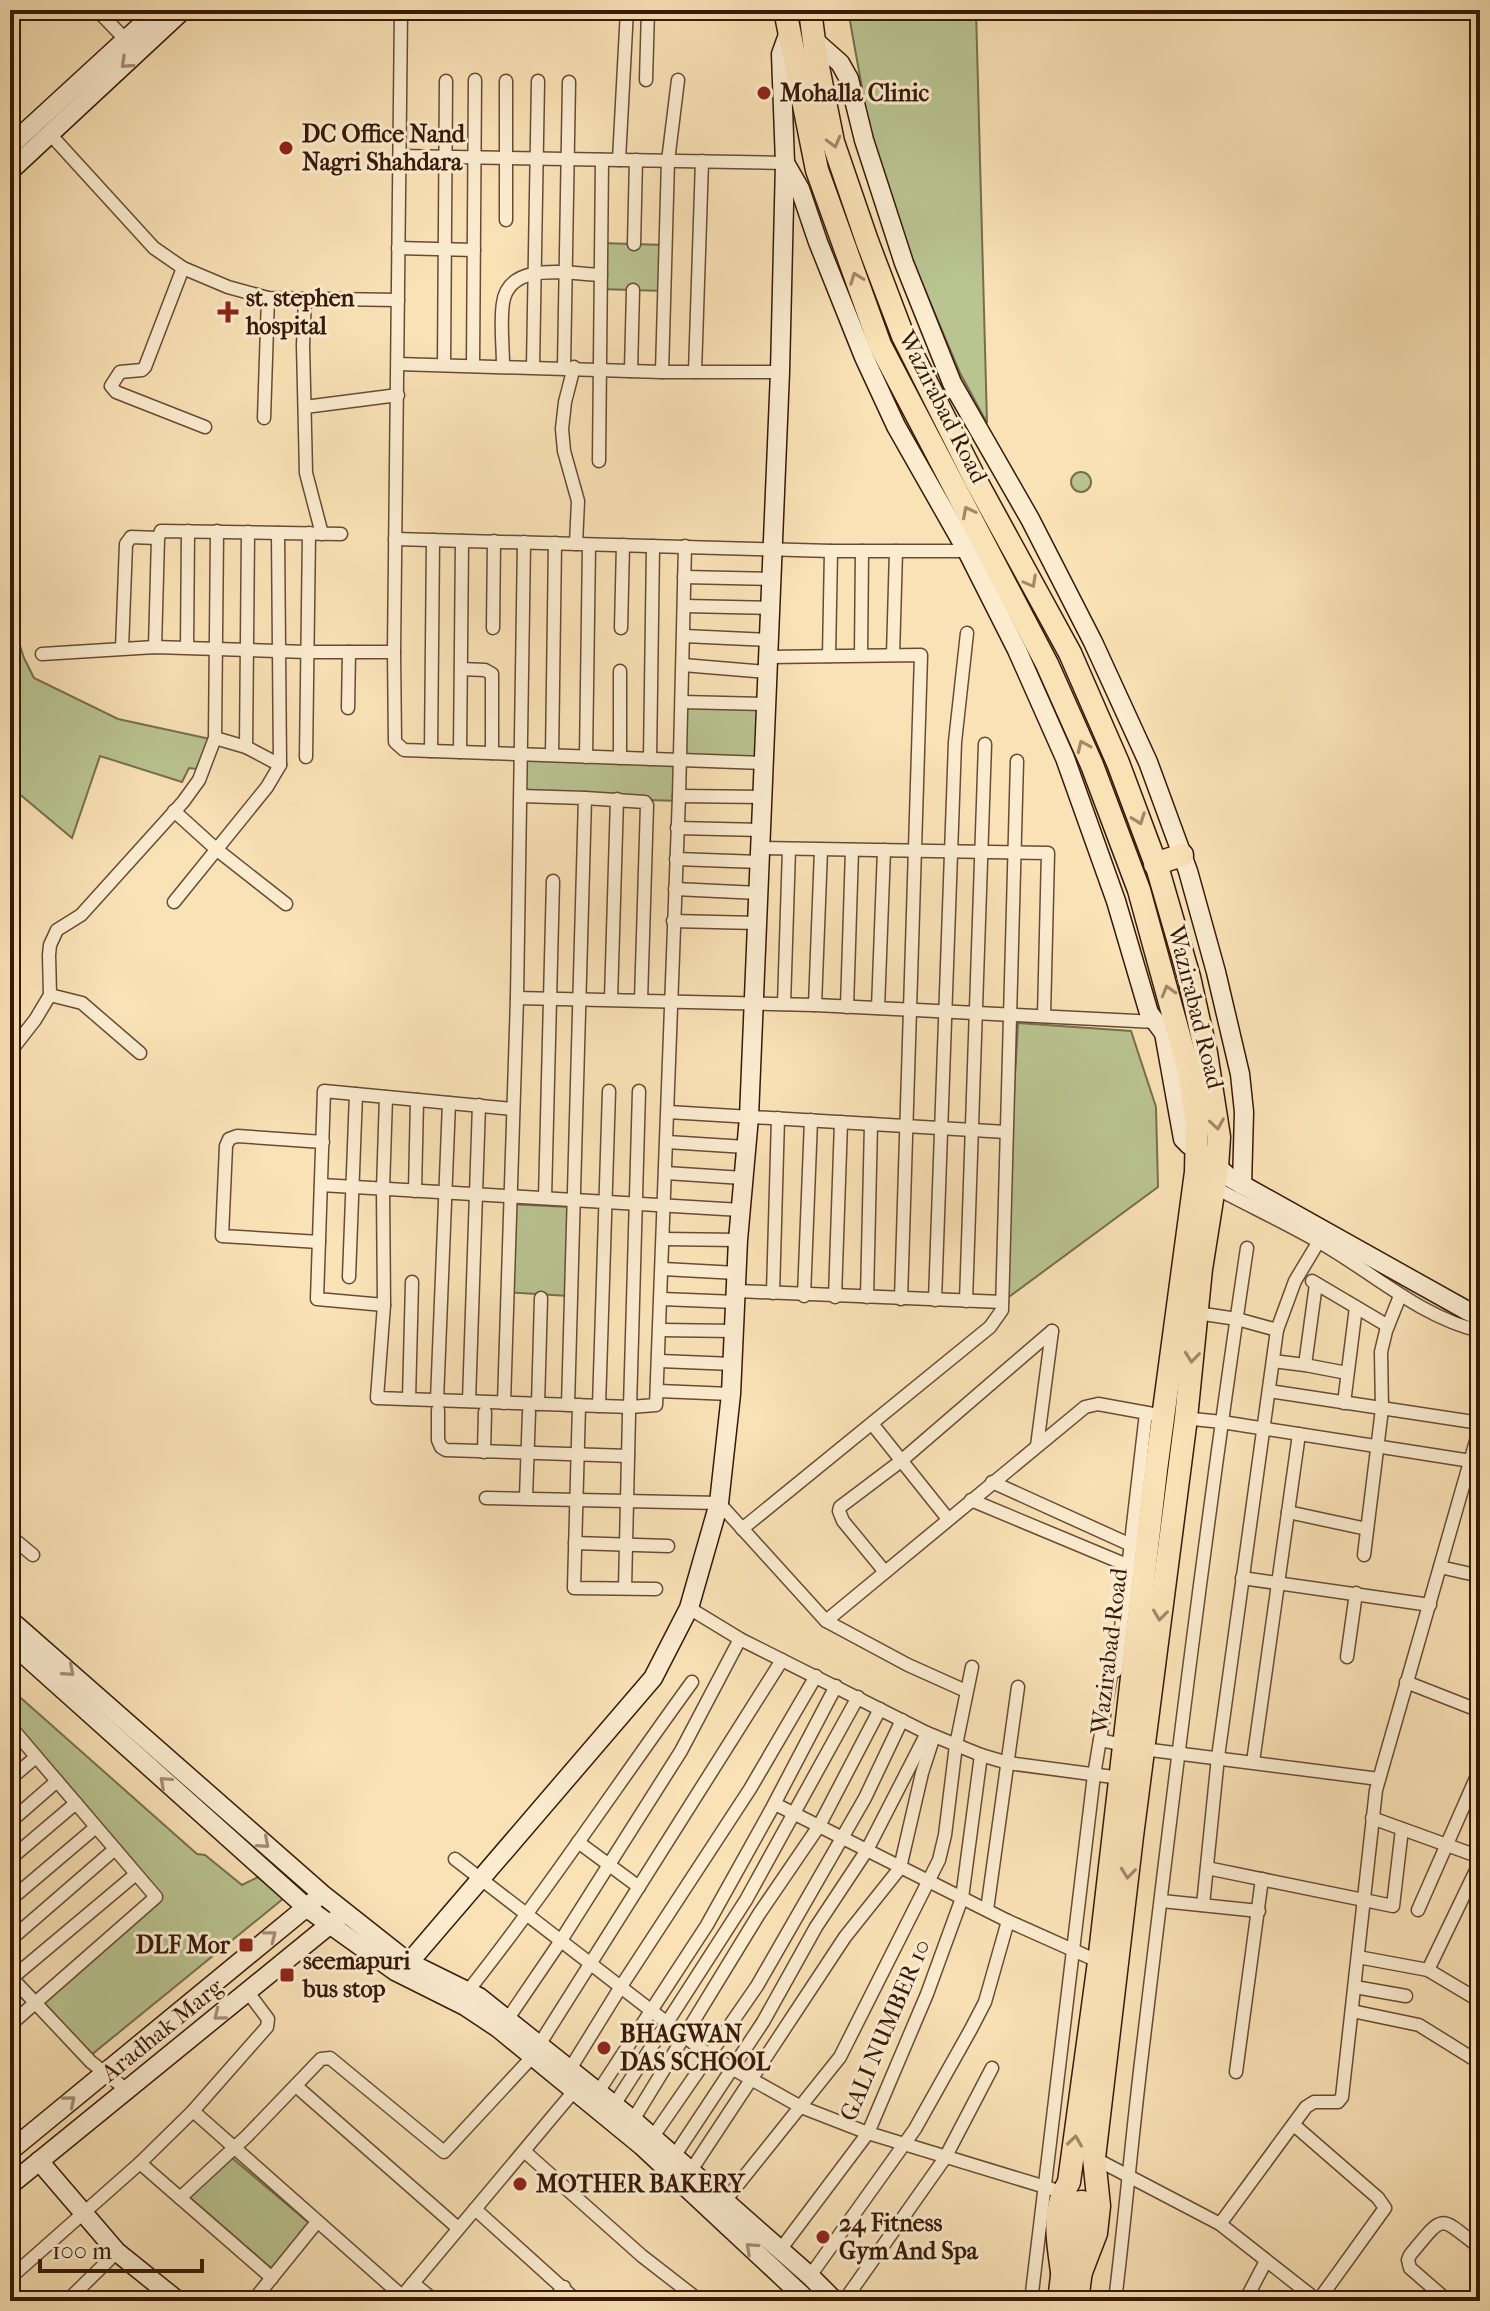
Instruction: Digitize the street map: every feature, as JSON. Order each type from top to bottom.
[{"type":"highway","name":"Wazirabad Road","points":[[787,21],[817,170],[880,345],[977,551],[1047,664],[1092,765],[1139,890],[1193,1098],[1197,1149],[1209,1177],[1197,1313],[1165,1416],[1108,1965],[1069,2182],[1055,2189],[1056,2219],[1077,2301]]},
{"type":"highway","name":"Wazirabad Road","points":[[815,21],[833,142],[903,336],[976,481],[1070,653],[1118,763],[1155,864],[1189,977],[1177,1037],[1219,1137],[1136,1568],[1133,1747],[1121,1778],[1094,2158],[1099,2206],[1096,2233],[1071,2272],[1059,2301]]},
{"type":"highway","points":[[1155,864],[1182,855]]},
{"type":"street","points":[[97,10],[126,40]]},
{"type":"street","points":[[10,146],[158,10]]},
{"type":"street","points":[[10,171],[183,10]]},
{"type":"street","points":[[401,10],[395,742],[404,750],[764,763]]},
{"type":"street","points":[[619,160],[627,10]]},
{"type":"street","points":[[646,80],[648,10]]},
{"type":"street","points":[[404,1968],[653,1678],[689,1608],[719,1503],[731,1394],[738,1240],[749,1117],[780,372],[785,163],[781,54],[787,21]]},
{"type":"street","points":[[815,21],[849,79],[864,140],[904,263],[952,383],[1030,519],[1093,642],[1148,762],[1182,855],[1216,972],[1240,1074],[1244,1112],[1242,1185]]},
{"type":"street","points":[[473,366],[475,80]]},
{"type":"street","points":[[662,372],[668,161],[678,80]]},
{"type":"street","points":[[444,365],[446,81]]},
{"type":"street","points":[[506,81],[506,220]]},
{"type":"street","points":[[533,367],[538,81]]},
{"type":"street","points":[[569,82],[565,273],[569,367],[562,429],[564,451],[578,501],[582,545],[586,757]]},
{"type":"street","points":[[50,134],[154,248],[183,268],[228,287],[268,298],[398,300]]},
{"type":"street","points":[[400,156],[785,163]]},
{"type":"street","points":[[599,461],[602,160]]},
{"type":"street","points":[[634,244],[636,160]]},
{"type":"street","points":[[695,372],[702,161]]},
{"type":"street","points":[[785,163],[800,189],[829,270],[889,412],[977,551]]},
{"type":"street","points":[[398,248],[474,250]]},
{"type":"street","points":[[183,268],[145,367],[120,372],[111,386],[116,392],[205,427]]},
{"type":"street","points":[[503,366],[505,295],[508,287],[535,272],[601,275]]},
{"type":"street","points":[[631,371],[633,290]]},
{"type":"street","points":[[264,418],[268,298]]},
{"type":"street","points":[[305,299],[306,473],[316,534],[307,652],[306,757]]},
{"type":"street","points":[[398,364],[662,372],[780,372]]},
{"type":"street","points":[[305,407],[398,395]]},
{"type":"street","points":[[155,647],[158,538],[164,530],[341,534]]},
{"type":"street","points":[[187,647],[188,531]]},
{"type":"street","points":[[10,1052],[50,995],[50,945],[57,930],[81,915],[199,780],[215,738],[217,531]]},
{"type":"street","points":[[246,747],[248,532]]},
{"type":"street","points":[[174,902],[267,787],[280,765],[278,533]]},
{"type":"street","points":[[122,648],[126,544],[131,537],[158,538]]},
{"type":"street","points":[[395,539],[831,551],[977,551]]},
{"type":"street","points":[[431,751],[433,540]]},
{"type":"street","points":[[460,752],[462,541]]},
{"type":"street","points":[[493,628],[494,541]]},
{"type":"street","points":[[504,1403],[523,754],[524,542]]},
{"type":"street","points":[[552,755],[555,543]]},
{"type":"street","points":[[621,628],[623,545]]},
{"type":"street","points":[[650,759],[653,546]]},
{"type":"street","points":[[386,1097],[384,1305],[377,1398],[409,1399],[438,1405],[469,1401],[504,1403],[533,1408],[574,1405],[629,1410],[656,1405],[659,1391],[685,546]]},
{"type":"street","points":[[829,656],[831,551]]},
{"type":"street","points":[[861,655],[862,551]]},
{"type":"street","points":[[893,655],[896,551]]},
{"type":"street","points":[[1480,571],[1480,618]]},
{"type":"street","points":[[684,577],[771,579]]},
{"type":"street","points":[[685,606],[770,608]]},
{"type":"street","points":[[935,1300],[955,742],[967,633]]},
{"type":"street","points":[[684,636],[768,656]]},
{"type":"street","points":[[42,654],[155,647],[394,652]]},
{"type":"street","points":[[348,708],[349,652]]},
{"type":"street","points":[[683,665],[768,656],[921,655],[901,1299]]},
{"type":"street","points":[[461,669],[485,670],[492,674],[492,753]]},
{"type":"street","points":[[620,671],[620,758]]},
{"type":"street","points":[[682,702],[767,704]]},
{"type":"street","points":[[215,738],[246,747],[280,765]]},
{"type":"street","points":[[966,1301],[985,744]]},
{"type":"street","points":[[742,1529],[873,1425],[997,1320],[1002,1302],[1012,853],[1017,761]]},
{"type":"street","points":[[521,796],[617,799],[645,802],[647,805],[641,1000]]},
{"type":"street","points":[[679,796],[763,797]]},
{"type":"street","points":[[585,798],[573,1200],[574,1405],[578,1454],[574,1588],[656,1589]]},
{"type":"street","points":[[611,999],[617,799]]},
{"type":"street","points":[[174,811],[216,849],[286,904]]},
{"type":"street","points":[[677,828],[789,849],[1048,853],[1044,1015]]},
{"type":"street","points":[[676,859],[761,846]]},
{"type":"street","points":[[784,1004],[789,849]]},
{"type":"street","points":[[815,1005],[821,850]]},
{"type":"street","points":[[847,1007],[852,850]]},
{"type":"street","points":[[878,1008],[884,850]]},
{"type":"street","points":[[545,1198],[553,881]]},
{"type":"street","points":[[675,889],[759,893]]},
{"type":"street","points":[[673,921],[757,923]]},
{"type":"street","points":[[50,995],[82,1003],[140,1053]]},
{"type":"street","points":[[517,998],[754,1002],[1044,1015],[1177,1037]]},
{"type":"street","points":[[384,1305],[317,1299],[324,1091],[513,1109]]},
{"type":"street","points":[[599,1406],[609,1091]]},
{"type":"street","points":[[625,1588],[639,1091]]},
{"type":"street","points":[[349,1277],[356,1094]]},
{"type":"street","points":[[415,1191],[417,1100]]},
{"type":"street","points":[[449,1103],[438,1405],[438,1440],[441,1447],[446,1450],[484,1452],[628,1456]]},
{"type":"street","points":[[469,1401],[479,1105]]},
{"type":"street","points":[[668,1112],[1006,1132]]},
{"type":"street","points":[[773,1293],[778,1118]]},
{"type":"street","points":[[804,1296],[811,1120]]},
{"type":"street","points":[[835,1297],[841,1122]]},
{"type":"street","points":[[867,1297],[871,1124]]},
{"type":"street","points":[[319,1242],[222,1236],[226,1146],[229,1139],[237,1136],[323,1142]]},
{"type":"street","points":[[667,1142],[746,1147]]},
{"type":"street","points":[[666,1173],[743,1178]]},
{"type":"street","points":[[1209,1177],[1242,1185],[1479,1318]]},
{"type":"street","points":[[1209,1177],[1364,1269],[1400,1296],[1462,1327],[1479,1318]]},
{"type":"street","points":[[321,1185],[741,1210]]},
{"type":"street","points":[[664,1239],[738,1240]]},
{"type":"street","points":[[1203,1905],[1218,1757],[1277,1330],[1299,1274],[1319,1241]]},
{"type":"street","points":[[1115,2301],[1142,2056],[1247,1248]]},
{"type":"street","points":[[663,1269],[737,1289],[773,1293],[1002,1302]]},
{"type":"street","points":[[1299,1274],[1388,1326]]},
{"type":"street","points":[[409,1399],[412,1282]]},
{"type":"street","points":[[1305,1365],[1316,1284]]},
{"type":"street","points":[[662,1299],[737,1289]]},
{"type":"street","points":[[1364,1555],[1382,1409],[1381,1352],[1400,1296]]},
{"type":"street","points":[[526,1497],[541,1298]]},
{"type":"street","points":[[1344,1403],[1356,1307]]},
{"type":"street","points":[[1197,1313],[1237,1319],[1277,1330]]},
{"type":"street","points":[[661,1330],[735,1331]]},
{"type":"street","points":[[885,1572],[843,1521],[840,1507],[901,1461],[1052,1331],[1037,1446]]},
{"type":"street","points":[[660,1361],[733,1364]]},
{"type":"street","points":[[1273,1361],[1347,1373]]},
{"type":"street","points":[[659,1391],[731,1394]]},
{"type":"street","points":[[1220,2224],[1310,2104],[1338,2102],[1342,2097],[1372,1818],[1379,1779],[1479,1432],[1382,1409],[1269,1391]]},
{"type":"street","points":[[826,1621],[1085,1407],[1098,1404],[1471,1461]]},
{"type":"street","points":[[484,1452],[485,1412]]},
{"type":"street","points":[[1031,2301],[1055,2189],[1073,1952],[1094,1775],[1112,1668],[1116,1671],[1136,1568],[1131,1545],[1165,1416]]},
{"type":"street","points":[[873,1425],[948,1519]]},
{"type":"street","points":[[1253,1762],[1299,1434]]},
{"type":"street","points":[[992,1482],[1131,1545]]},
{"type":"street","points":[[486,1498],[719,1503],[826,1621],[908,1665],[966,1691]]},
{"type":"street","points":[[971,1500],[1136,1568]]},
{"type":"street","points":[[1288,1512],[1367,1529]]},
{"type":"street","points":[[10,1536],[33,1555]]},
{"type":"street","points":[[575,1543],[668,1546]]},
{"type":"street","points":[[1440,1567],[1480,1576]]},
{"type":"street","points":[[1242,1578],[1430,1605]]},
{"type":"street","points":[[1347,1657],[1356,1593]]},
{"type":"street","points":[[689,1608],[740,1639],[930,1734],[981,1755],[1008,1763],[1121,1778]]},
{"type":"street","points":[[13,1637],[322,1894],[337,1918]]},
{"type":"street","points":[[13,1637],[307,1908],[337,1918],[404,1968],[536,2050],[614,2105],[835,2301]]},
{"type":"street","points":[[507,2020],[681,1751],[740,1639]]},
{"type":"street","points":[[180,2198],[321,2059],[330,2058],[444,2152],[536,2050],[782,1660]]},
{"type":"street","points":[[724,2202],[844,2050],[942,1849],[956,1745],[972,1667]]},
{"type":"street","points":[[582,2083],[620,1988],[750,1789],[816,1676]]},
{"type":"street","points":[[468,1991],[527,1916],[692,1682]]},
{"type":"street","points":[[1406,1682],[1480,1711]]},
{"type":"street","points":[[193,2111],[400,2299],[582,2083],[650,2012],[707,1925],[836,1686]]},
{"type":"street","points":[[987,1910],[1018,1687]]},
{"type":"street","points":[[614,2105],[746,1900],[858,1697]]},
{"type":"street","points":[[633,2120],[759,1914],[819,1826],[880,1709]]},
{"type":"street","points":[[652,2138],[757,1986],[865,1798],[902,1720]]},
{"type":"street","points":[[10,2025],[156,1897],[12,1733]]},
{"type":"street","points":[[673,2158],[763,2022],[816,1927],[867,1850],[930,1734]]},
{"type":"street","points":[[690,2172],[845,1937],[900,1868],[930,1734]]},
{"type":"street","points":[[1100,1740],[1379,1779]]},
{"type":"street","name":"GALI NUMBER 10","points":[[780,2250],[868,2133],[927,1994],[962,1898],[981,1755]]},
{"type":"street","points":[[10,1779],[36,1757]]},
{"type":"street","points":[[1418,1910],[1446,1845],[1475,1792],[1480,1769]]},
{"type":"street","points":[[10,1822],[57,1781]]},
{"type":"street","points":[[10,1859],[76,1803]]},
{"type":"street","points":[[775,1804],[1008,1921],[1108,1965]]},
{"type":"street","points":[[1372,1818],[1480,1860],[1428,1970]]},
{"type":"street","points":[[10,1900],[96,1827]]},
{"type":"street","points":[[1207,1868],[1393,1906],[1402,1829]]},
{"type":"street","points":[[578,1842],[639,1887]]},
{"type":"street","points":[[10,1940],[115,1849]]},
{"type":"street","points":[[455,1859],[710,2056],[801,2107],[904,2145],[1055,2189]]},
{"type":"street","points":[[127,2090],[105,2073],[34,2004],[11,1977],[136,1874]]},
{"type":"street","points":[[1236,2072],[1262,1879]]},
{"type":"street","name":"Aradhak Marg","points":[[10,2151],[322,1894]]},
{"type":"street","points":[[1162,1901],[1259,1911]]},
{"type":"street","name":"Aradhak Marg","points":[[10,2185],[337,1918]]},
{"type":"street","points":[[810,2276],[904,2145],[985,2002],[1008,1921]]},
{"type":"street","points":[[1358,1957],[1428,1970],[1480,2001]]},
{"type":"street","points":[[404,1968],[468,1991],[507,2020],[536,2050]]},
{"type":"street","points":[[1355,1987],[1406,1996]]},
{"type":"street","points":[[10,2278],[140,2163],[193,2111],[267,2027],[268,2019],[247,1991]]},
{"type":"street","points":[[1352,2011],[1419,2025],[1480,2063]]},
{"type":"street","points":[[844,2301],[945,2158],[992,2068]]},
{"type":"street","points":[[582,2083],[642,2146],[808,2301]]},
{"type":"street","points":[[296,2086],[458,2228]]},
{"type":"street","points":[[1094,2158],[1220,2224],[1318,2301],[1385,2208],[1378,2198],[1294,2125]]},
{"type":"street","points":[[524,2151],[642,2256],[700,2301]]},
{"type":"street","points":[[39,2161],[117,2252],[178,2301]]},
{"type":"street","points":[[140,2163],[272,2278]]},
{"type":"street","points":[[475,2209],[577,2301]]},
{"type":"street","points":[[253,2301],[317,2222]]},
{"type":"street","points":[[1448,2301],[1410,2268],[1410,2255],[1436,2224],[1443,2222],[1480,2248]]},
{"type":"street","points":[[67,2301],[117,2252]]},
{"type":"street","points":[[1245,2301],[1266,2261]]},
{"type":"street","points":[[413,2283],[435,2301]]},
{"type":"street","points":[[553,2301],[564,2287]]},
{"type":"green space","points":[[848,10],[976,10],[987,423],[960,373],[907,248],[871,138]]},
{"type":"green space","points":[[601,243],[665,245],[664,291],[600,289]]},
{"type":"green space","points":[[1081,472],[1088,475],[1091,482],[1088,489],[1081,492],[1074,489],[1071,482],[1074,475]]},
{"type":"green space","points":[[10,615],[34,678],[118,719],[210,739],[196,769],[189,768],[182,782],[100,756],[72,838],[10,786]]},
{"type":"green space","points":[[682,702],[767,704],[764,763],[680,760],[679,801],[521,796],[523,754],[679,760]]},
{"type":"green space","points":[[1018,1023],[1131,1031],[1156,1107],[1158,1187],[1002,1302]]},
{"type":"green space","points":[[508,1204],[570,1207],[568,1296],[505,1292]]},
{"type":"green space","points":[[13,1691],[197,1854],[205,1855],[242,1885],[258,1877],[284,1898],[85,2060],[39,2004],[160,1897],[10,1720],[10,1693]]},
{"type":"green space","points":[[231,2157],[309,2223],[272,2269],[188,2196]]},
{"type":"place","name":"Mohalla Clinic","points":[[764,93]]},
{"type":"place","name":"DC Office Nand Nagri Shahdara","points":[[286,148]]},
{"type":"place","name":"st. stephen hospital","points":[[228,312]]},
{"type":"place","name":"DLF Mor","points":[[246,1945]]},
{"type":"place","name":"seemapuri bus stop","points":[[287,1975]]},
{"type":"place","name":"BHAGWAN DAS SCHOOL","points":[[604,2048]]},
{"type":"place","name":"MOTHER BAKERY","points":[[520,2184]]},
{"type":"place","name":"24 Fitness Gym And Spa","points":[[823,2237]]}]
